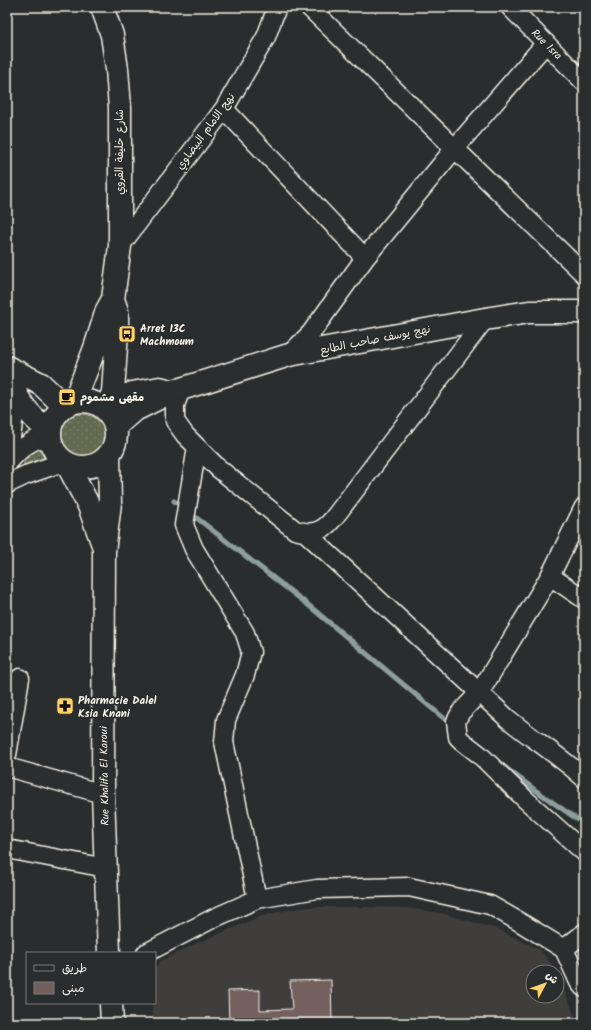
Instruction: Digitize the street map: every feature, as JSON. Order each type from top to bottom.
[{"type":"main road","name":"شارع خليفة القروي","points":[[102,7],[112,35],[117,69],[120,108],[120,246],[113,299]]},
{"type":"main road","points":[[113,299],[118,321],[111,417],[115,444],[109,454],[101,462],[90,467],[78,467],[65,463],[58,457],[52,447],[49,433],[56,414],[69,404],[95,348],[107,310],[113,299]]},
{"type":"main road","name":"نهج يوسف صاحب الطابع","points":[[111,417],[133,411],[176,390],[289,355],[529,312],[584,312]]},
{"type":"main road","points":[[7,367],[41,384],[69,404],[87,401],[98,404],[111,417]]},
{"type":"main road","points":[[11,384],[21,404],[49,433]]},
{"type":"main road","points":[[7,447],[10,431],[11,384]]},
{"type":"main road","name":"Rue Khalifa El Karoui","points":[[109,454],[110,503],[104,552],[103,794],[109,952]]},
{"type":"main road","name":"Rue Khalifa El Karoui","points":[[65,463],[89,506],[104,552]]},
{"type":"main road","points":[[111,1004],[112,1023]]},
{"type":"street","name":"نهج الامام البيضاوي","points":[[120,246],[224,109],[266,37],[277,7]]},
{"type":"street","points":[[309,7],[584,274]]},
{"type":"street","name":"Rue Isra","points":[[510,7],[584,82]]},
{"type":"street","points":[[289,355],[311,333],[365,258],[455,148],[546,43]]},
{"type":"street","points":[[224,109],[365,258]]},
{"type":"street","points":[[176,390],[175,420],[197,448],[218,468],[295,530],[306,533],[319,531],[327,526],[486,319]]},
{"type":"street","points":[[7,464],[23,447],[49,433]]},
{"type":"street","points":[[197,448],[184,525],[194,549],[245,633],[251,652],[245,675],[226,720],[224,742],[257,899]]},
{"type":"street","points":[[7,484],[32,473],[65,463]]},
{"type":"street","points":[[584,507],[550,576],[480,692],[461,712],[456,721],[458,737],[480,755],[526,800],[584,852]]},
{"type":"street","points":[[306,533],[522,730],[554,753],[584,778]]},
{"type":"street","points":[[550,576],[584,599]]},
{"type":"street","points":[[7,755],[20,678]]},
{"type":"street","points":[[7,767],[103,794]]},
{"type":"street","points":[[7,849],[106,868]]},
{"type":"street","points":[[148,952],[214,918],[257,899],[317,889],[409,887],[490,906],[564,949],[579,982],[584,988]]},
{"type":"street","points":[[564,949],[584,933]]},
{"type":"shaded area","points":[[310,907],[406,908],[441,913],[497,929],[540,950],[552,964],[525,964],[525,1004],[565,1004],[565,993],[578,1023],[153,1023],[152,1004],[156,1004],[156,967],[160,961],[202,941],[262,916],[287,910]]},
{"type":"green space","points":[[77,414],[87,414],[95,418],[101,424],[105,432],[105,442],[101,450],[95,456],[87,460],[77,460],[69,456],[63,450],[59,442],[59,432],[63,424],[69,418]]},
{"type":"green space","points":[[35,446],[41,452],[47,464],[23,468],[26,452]]},
{"type":"building","points":[[331,980],[332,1023],[229,1023],[228,991],[260,990],[260,1010],[292,1009],[290,981]]},
{"type":"waterway","points":[[174,501],[183,507]]},
{"type":"waterway","points":[[189,512],[307,604],[452,725]]},
{"type":"waterway","points":[[502,765],[584,824]]},
{"type":"place","name":"Arret 13C Machmoum","points":[[127,334]]},
{"type":"place","name":"مقهى مشموم","points":[[67,397]]},
{"type":"place","name":"Pharmacie Dalel Ksia Knani","points":[[65,706]]}]
